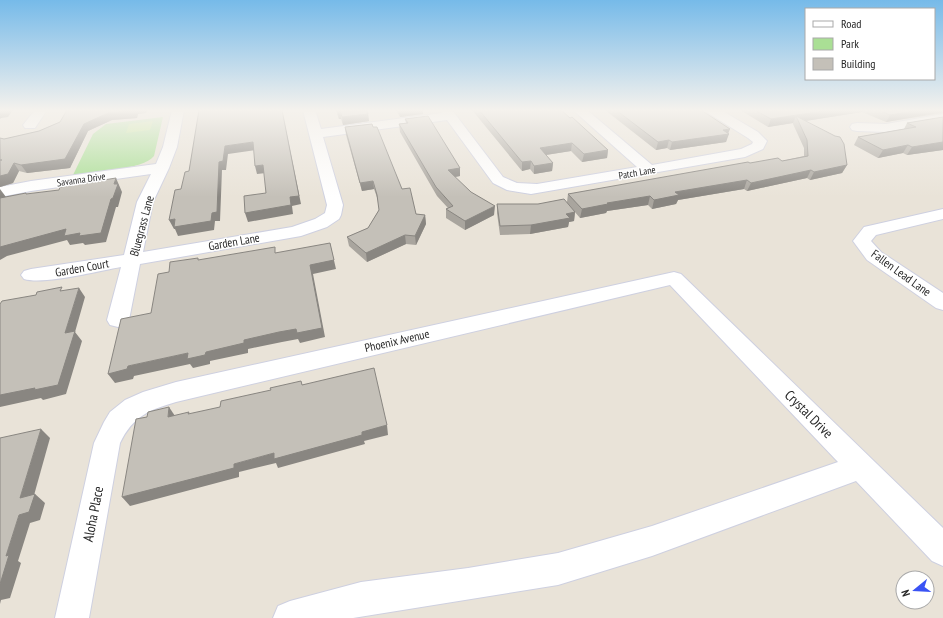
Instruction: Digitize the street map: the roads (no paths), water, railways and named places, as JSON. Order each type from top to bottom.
[{"type":"street","name":"Bluegrass Lane","points":[[118,320],[146,202],[162,168],[172,139]]},
{"type":"street","name":"Garden Lane","points":[[133,260],[295,232],[321,223],[333,214],[335,205],[317,139]]},
{"type":"street","name":"Patch Lane","points":[[467,139],[498,180],[509,187],[537,189],[744,153],[758,146],[760,141],[757,139]]},
{"type":"street","points":[[613,139],[649,170]]},
{"type":"street","name":"Savanna Drive","points":[[0,192],[31,186],[162,168]]},
{"type":"street","name":"Fallen Lead Lane","points":[[943,214],[870,231],[862,241],[874,256],[943,303]]},
{"type":"street","name":"Garden Court","points":[[32,275],[50,274],[133,260]]},
{"type":"street","name":"Phoenix Avenue","points":[[124,413],[142,402],[176,392],[674,278]]},
{"type":"street","name":"Crystal Drive","points":[[674,278],[943,550]]},
{"type":"street","name":"Aloha Place","points":[[72,618],[107,442],[114,427],[124,413]]},
{"type":"street","points":[[290,618],[361,599],[468,584],[558,569],[652,541],[860,466]]}]
